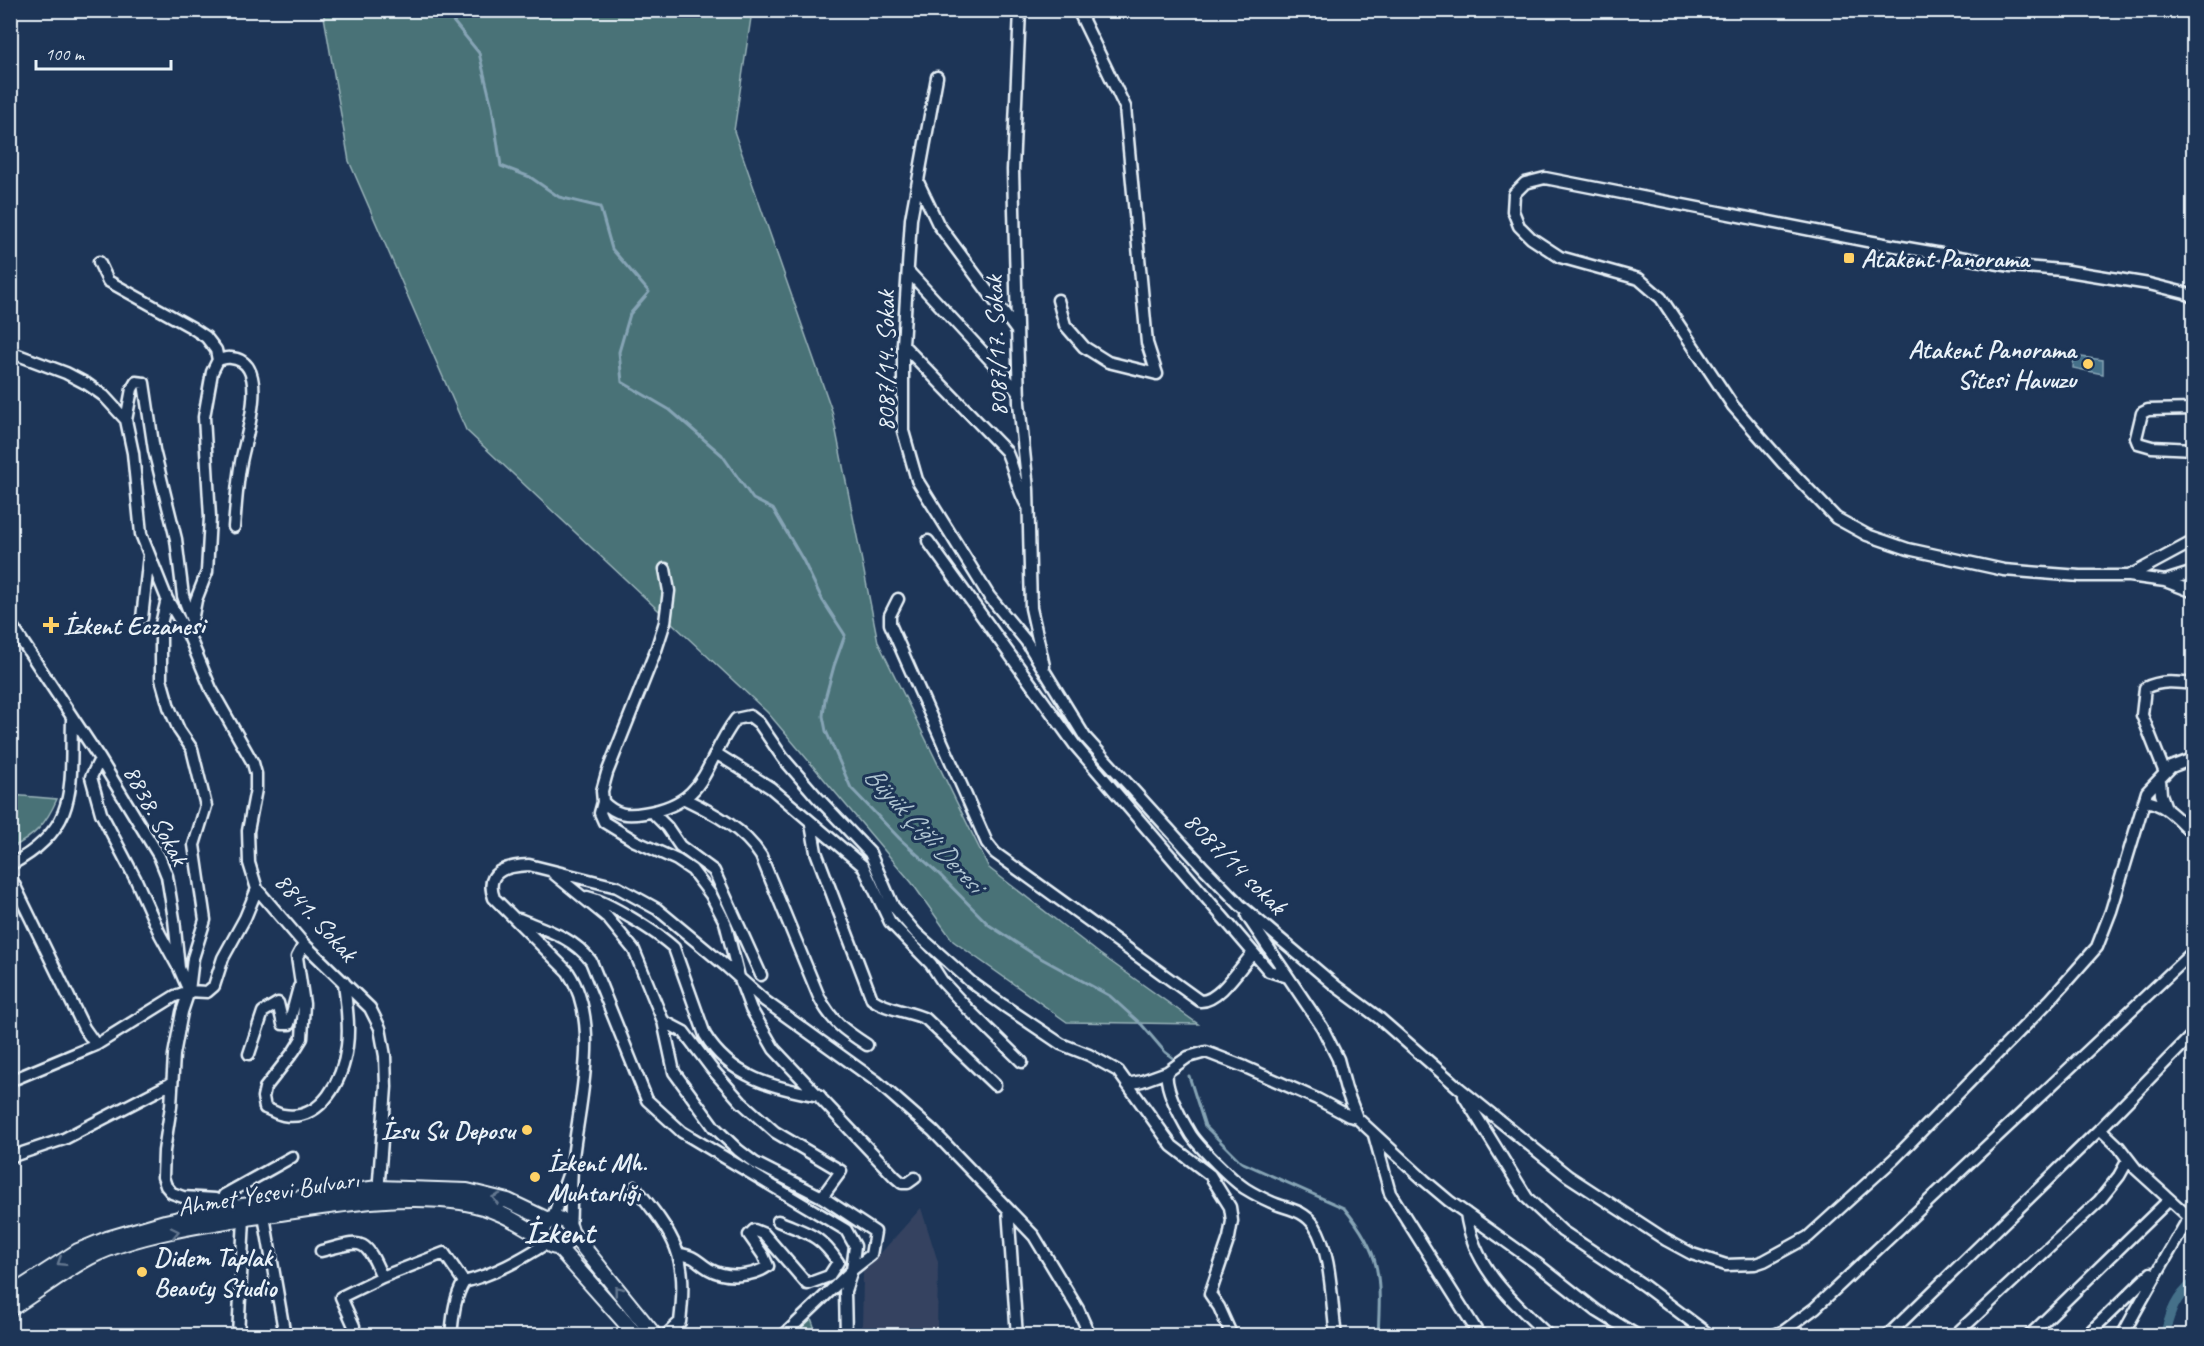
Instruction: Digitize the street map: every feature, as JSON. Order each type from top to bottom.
[{"type":"street","name":"8087/17. Sokak","points":[[1020,10],[1013,170],[1019,394],[1028,507],[1032,608],[1047,678]]},
{"type":"street","points":[[1058,300],[1065,325],[1084,347],[1108,362],[1156,374],[1147,343],[1125,106],[1078,10]]},
{"type":"street","name":"8087/14. Sokak","points":[[937,77],[911,219],[903,345],[903,431],[917,480],[989,596],[1026,640],[1047,678]]},
{"type":"street","points":[[2193,298],[2185,293],[2149,284],[2062,270],[2000,264],[1856,239],[1545,178],[1525,183],[1514,194],[1513,211],[1519,226],[1531,238],[1560,257],[1639,279],[1660,298],[1733,406],[1782,462],[1836,518],[1867,536],[1908,549],[2004,570],[2080,576],[2129,576],[2165,581],[2193,592]]},
{"type":"street","points":[[918,181],[938,224],[1017,332]]},
{"type":"street","points":[[99,262],[108,281],[206,337],[216,350],[218,360],[212,372],[204,417],[210,517],[207,572],[196,600],[189,636]]},
{"type":"street","points":[[908,271],[1019,394]]},
{"type":"street","points":[[903,345],[1006,451],[1014,467],[1017,488],[1028,507]]},
{"type":"street","points":[[10,352],[66,373],[87,384],[104,396],[126,420]]},
{"type":"street","points":[[218,360],[232,357],[242,362],[248,369],[255,386],[255,398],[240,466],[234,526]]},
{"type":"street","points":[[126,420],[132,389],[136,382],[144,383],[154,450],[176,539],[183,596],[192,620]]},
{"type":"street","points":[[2193,409],[2148,410],[2142,413],[2136,438],[2138,442],[2152,447],[2193,449]]},
{"type":"street","name":"8841. Sokak","points":[[126,420],[133,453],[141,534],[167,599],[189,636],[212,689],[253,763],[256,789],[248,831],[249,863],[256,889],[304,944],[370,1008],[380,1028],[385,1056],[386,1087],[378,1194]]},
{"type":"street","points":[[928,541],[1075,745],[1269,971],[1288,977]]},
{"type":"street","points":[[2129,576],[2193,541]]},
{"type":"street","points":[[142,618],[149,554]]},
{"type":"street","points":[[665,568],[669,591],[665,622],[607,773],[602,791],[603,802],[600,813],[604,822],[635,841],[677,860],[692,870],[711,895],[725,922],[739,978],[756,1020],[774,1049],[895,1177],[902,1183],[908,1183],[915,1178]]},
{"type":"street","points":[[2165,581],[2193,572]]},
{"type":"street","points":[[167,599],[161,624],[161,679],[179,730],[192,749],[206,806],[194,844],[205,920],[193,958],[189,991],[178,1030],[163,1177],[172,1193],[183,1197],[215,1199],[235,1212]]},
{"type":"street","points":[[898,599],[890,615],[890,624],[987,843],[995,853],[1200,1001],[1206,1001],[1218,994],[1253,953]]},
{"type":"street","name":"8838. Sokak","points":[[10,623],[100,759],[159,856],[167,876],[179,968],[189,991]]},
{"type":"street","name":"8087/14 sokak","points":[[1047,678],[1085,737],[1240,905],[1337,987],[1379,1018],[1459,1088]]},
{"type":"street","points":[[2166,808],[2161,794],[2162,776],[2142,715],[2145,688],[2153,683],[2193,684]]},
{"type":"street","points":[[603,802],[619,814],[631,815],[673,806],[698,787],[736,719],[750,716],[759,723],[783,758],[870,852],[893,906],[916,933],[971,982],[993,998],[1061,1044],[1089,1055],[1118,1071],[1172,1146],[1210,1176],[1230,1207],[1232,1221],[1229,1238],[1210,1294],[1232,1335]]},
{"type":"street","points":[[10,865],[40,845],[59,824],[67,807],[70,792],[72,719]]},
{"type":"street","points":[[717,754],[771,788],[863,866],[890,922],[931,964],[942,981],[968,1010],[1022,1062]]},
{"type":"street","points":[[100,759],[91,777],[101,813],[179,968]]},
{"type":"street","points":[[1459,1088],[1568,1176],[1666,1240],[1692,1254],[1726,1265],[1764,1262],[1808,1237],[1894,1159],[2050,999],[2097,947],[2111,911],[2147,792],[2171,767],[2187,761],[2193,762]]},
{"type":"street","points":[[685,799],[710,812],[752,840],[761,856],[828,1015],[837,1025],[867,1045]]},
{"type":"street","points":[[2144,801],[2154,802],[2166,808],[2193,835]]},
{"type":"street","points":[[652,812],[667,827],[680,846],[714,871],[762,975]]},
{"type":"street","points":[[811,824],[816,852],[872,999],[877,1003],[926,1020],[995,1085]]},
{"type":"street","points":[[451,1335],[454,1309],[459,1289],[464,1282],[488,1275],[549,1243],[569,1241],[571,1230],[572,1160],[585,1065],[582,1001],[577,986],[568,972],[494,898],[489,887],[495,875],[514,866],[529,865],[617,887],[657,909],[765,1001],[884,1088],[933,1131],[1034,1236],[1078,1309],[1090,1335]]},
{"type":"street","points":[[550,872],[607,917],[634,950],[663,1021],[674,1072],[714,1127],[755,1164],[822,1197],[875,1232],[871,1255],[783,1335]]},
{"type":"street","points":[[10,876],[84,1028],[96,1045]]},
{"type":"street","points":[[10,1079],[96,1045],[175,996],[189,991],[207,992],[214,986],[223,958],[245,918],[256,889]]},
{"type":"street","points":[[583,897],[596,899],[613,908],[666,940],[674,948],[705,1035],[718,1053],[757,1080],[779,1089],[820,1096]]},
{"type":"street","points":[[1240,905],[1322,1027],[1338,1059],[1357,1118],[1424,1180],[1466,1213],[1536,1263],[1597,1311],[1638,1335]]},
{"type":"street","points":[[513,916],[569,939],[591,961],[647,1100],[682,1132],[846,1230],[855,1246],[852,1270],[845,1291],[846,1335]]},
{"type":"street","points":[[304,944],[297,957],[304,1004],[302,1038],[265,1088],[263,1097],[265,1108],[283,1115],[309,1113],[331,1095],[341,1072],[347,1046],[348,1026],[344,982]]},
{"type":"street","points":[[1772,1335],[1784,1331],[1815,1308],[2193,951]]},
{"type":"street","points":[[249,1054],[262,1012],[278,1003],[283,1024],[290,1024],[301,980]]},
{"type":"street","points":[[663,1021],[684,1032],[741,1102],[775,1132],[841,1171],[822,1197]]},
{"type":"street","points":[[1887,1335],[2100,1129],[2193,1033]]},
{"type":"street","points":[[1127,1084],[1167,1072],[1188,1057],[1206,1052],[1245,1066],[1348,1116],[1357,1118]]},
{"type":"street","points":[[1167,1072],[1166,1080],[1176,1107],[1192,1136],[1210,1155],[1244,1188],[1272,1203],[1293,1209],[1306,1216],[1314,1224],[1325,1246],[1335,1335]]},
{"type":"street","points":[[10,1157],[64,1138],[172,1083]]},
{"type":"street","points":[[1459,1088],[1527,1198],[1562,1231],[1643,1285],[1706,1334]]},
{"type":"street","points":[[2086,1335],[2160,1265],[2188,1232],[2191,1213],[2169,1200],[2136,1169],[2100,1129]]},
{"type":"street","points":[[1374,1134],[1390,1193],[1478,1333],[1483,1335]]},
{"type":"street","points":[[1954,1335],[2099,1201],[2119,1176],[2128,1160],[2119,1148]]},
{"type":"street","points":[[238,1335],[235,1212],[224,1195],[292,1157]]},
{"type":"street","points":[[549,1243],[544,1227],[551,1220],[560,1203],[572,1160]]},
{"type":"street","points":[[635,1187],[669,1231],[680,1254],[683,1293],[680,1322],[665,1335]]},
{"type":"street","points":[[14,1288],[78,1251],[107,1239],[165,1222],[378,1194],[467,1191],[508,1201],[551,1220],[562,1220],[655,1335]]},
{"type":"street","name":"Ahmet Yesevi Bulvarı","points":[[10,1309],[91,1257],[141,1239],[235,1212],[264,1216],[378,1194],[462,1202],[499,1211],[549,1243],[637,1335]]},
{"type":"street","points":[[2029,1335],[2169,1200]]},
{"type":"street","points":[[1008,1209],[1017,1335]]},
{"type":"street","points":[[1466,1213],[1469,1235],[1482,1263],[1511,1301],[1549,1335]]},
{"type":"street","points":[[264,1216],[285,1335]]},
{"type":"street","points":[[680,1254],[693,1257],[710,1270],[750,1275],[760,1272],[768,1266],[749,1235],[754,1230],[764,1234],[807,1284],[829,1276],[838,1262],[825,1243],[812,1234],[778,1221]]},
{"type":"street","points":[[321,1251],[354,1243],[363,1245],[372,1252],[382,1277]]},
{"type":"street","points":[[354,1326],[341,1297],[382,1277],[444,1252],[464,1282]]},
{"type":"street","points":[[2122,1335],[2160,1265]]},
{"type":"shaded area","name":"Atakent Panorama Sitesi Havuzu","points":[[2074,356],[2103,360],[2103,374],[2073,368]]},
{"type":"shaded area","points":[[921,1208],[938,1262],[937,1335],[862,1335],[863,1273]]},
{"type":"green space","points":[[323,11],[752,11],[734,131],[832,411],[878,642],[989,868],[1100,954],[1198,1024],[1067,1022],[953,941],[912,883],[768,713],[466,430],[349,161]]},
{"type":"green space","points":[[11,795],[57,799],[49,816],[39,828],[27,839],[11,848]]},
{"type":"green space","points":[[810,1315],[817,1335],[789,1335]]},
{"type":"waterway","name":"Büyük Çiğli Deresi","points":[[444,10],[479,53],[492,107],[501,166],[530,177],[559,197],[600,207],[612,249],[649,292],[630,314],[619,352],[622,382],[670,410],[722,455],[753,499],[773,509],[803,560],[823,601],[845,635],[825,699],[823,716],[826,731],[851,788],[989,925],[1035,955],[1110,996],[1173,1058]]},
{"type":"waterway","name":"Büyük Çiğli Deresi","points":[[1189,1076],[1205,1126],[1241,1162],[1344,1208],[1356,1224],[1372,1253],[1379,1282],[1378,1336]]},
{"type":"waterway","points":[[2164,1336],[2174,1306],[2194,1282]]},
{"type":"place","name":"Atakent Panorama","points":[[1849,258]]},
{"type":"place","name":"Atakent Panorama Sitesi Havuzu","points":[[2088,364]]},
{"type":"place","name":"İzkent Eczanesi","points":[[51,625]]},
{"type":"place","name":"İzsu Su Deposu","points":[[527,1130]]},
{"type":"place","name":"İzkent Mh. Muhtarlığı","points":[[535,1177]]},
{"type":"place","name":"Didem Taplak Beauty Studio","points":[[142,1272]]},
{"type":"district","name":"İzkent","points":[[559,1232]]}]
